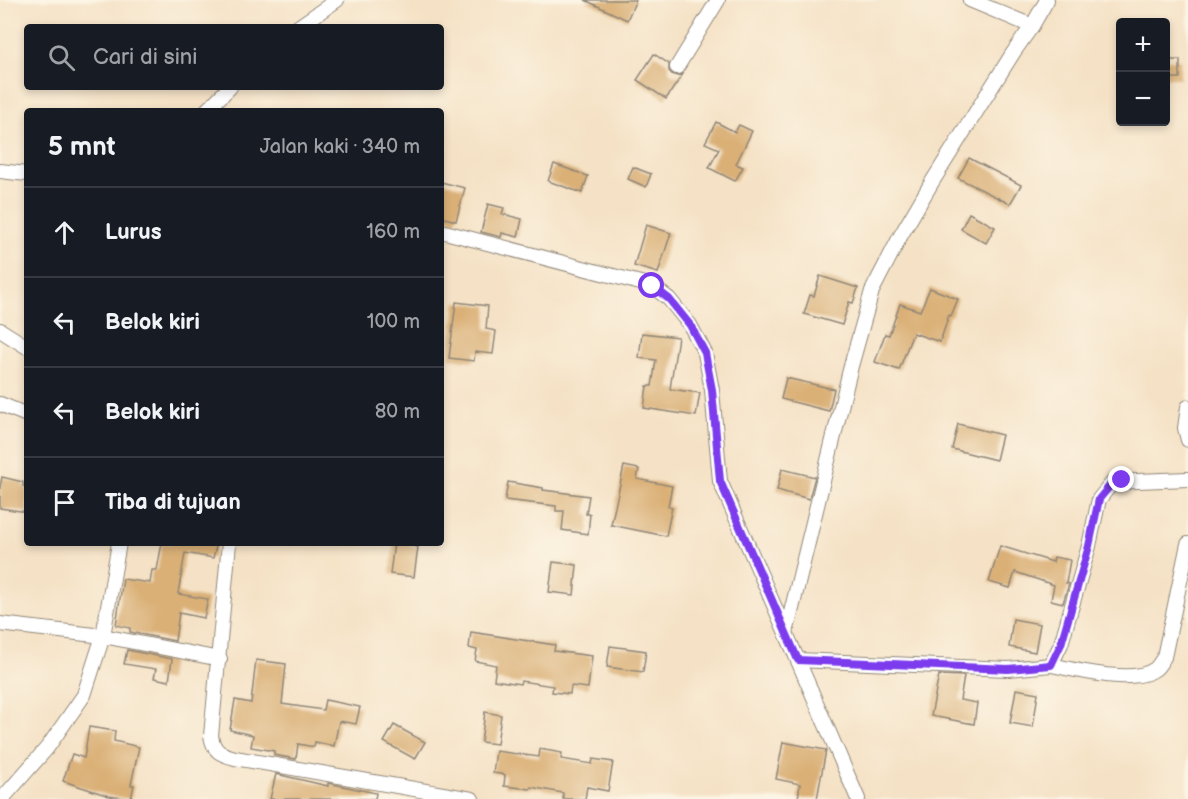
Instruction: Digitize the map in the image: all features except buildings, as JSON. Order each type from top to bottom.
[{"type":"street","points":[[302,24],[337,0]]},
{"type":"street","points":[[677,67],[718,0]]},
{"type":"street","points":[[970,0],[1032,26]]},
{"type":"street","points":[[786,633],[851,366],[872,291],[932,182],[1047,0]]},
{"type":"street","points":[[209,108],[227,90]]},
{"type":"street","points":[[0,171],[24,174]]},
{"type":"street","points":[[444,232],[652,286],[669,299],[690,325],[705,353],[712,390],[720,481],[858,799]]},
{"type":"street","points":[[0,330],[24,344]]},
{"type":"street","points":[[0,404],[24,415]]},
{"type":"street","points":[[1188,407],[1185,428],[1188,440]]},
{"type":"street","points":[[1051,665],[1061,644],[1089,546],[1099,499],[1113,482],[1188,479]]},
{"type":"street","points":[[798,660],[1008,669],[1051,665],[1105,675],[1140,675],[1156,668],[1164,657],[1188,544]]},
{"type":"street","points":[[2,799],[47,748],[84,695],[103,636],[118,546]]},
{"type":"street","points":[[229,546],[212,736],[213,747],[222,755],[472,799]]},
{"type":"street","points":[[0,624],[103,636],[220,659]]},
{"type":"route","points":[[652,286],[669,299],[690,325],[705,353],[712,390],[720,481],[798,660],[1008,669],[1051,665],[1061,644],[1089,546],[1099,499],[1113,482],[1122,480]]}]
